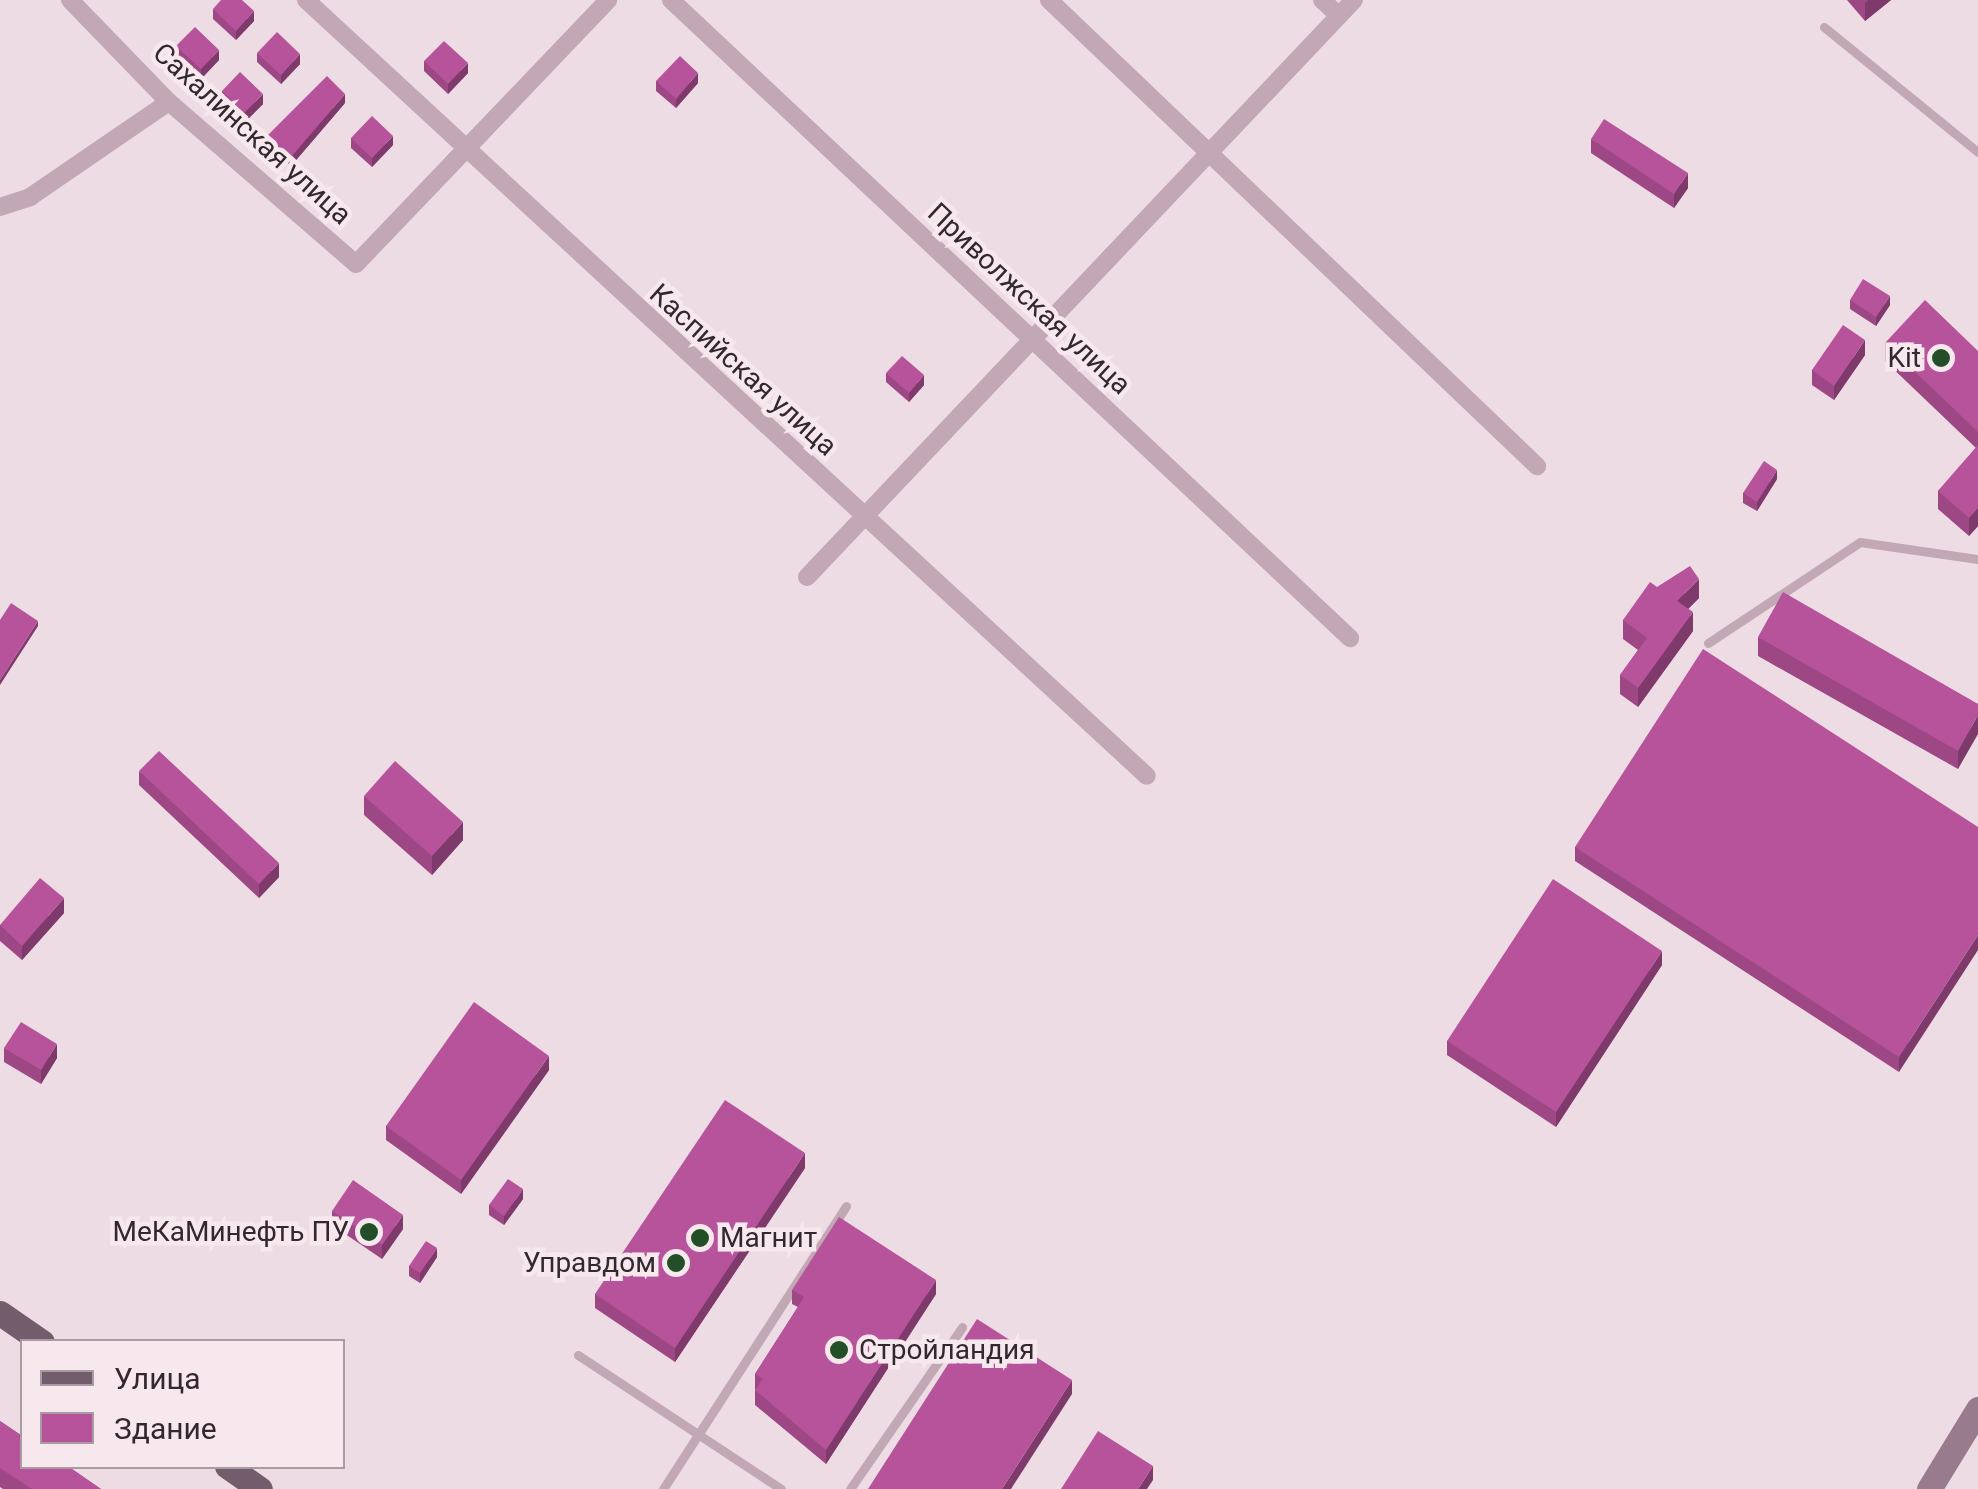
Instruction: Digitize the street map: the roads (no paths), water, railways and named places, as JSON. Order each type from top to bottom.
[{"type":"main road","points":[[0,1313],[38,1339]]},
{"type":"main road","points":[[1929,1489],[1978,1408]]},
{"type":"main road","points":[[230,1469],[260,1489]]},
{"type":"street","name":"Сахалинская улица","points":[[70,0],[168,102],[356,264],[464,151]]},
{"type":"street","name":"Каспийская улица","points":[[306,0],[464,151],[1147,776]]},
{"type":"street","points":[[464,151],[608,0]]},
{"type":"street","name":"Приволжская улица","points":[[670,0],[1350,638]]},
{"type":"street","points":[[1048,0],[1536,466]]},
{"type":"street","points":[[1322,0],[1339,16]]},
{"type":"street","points":[[807,577],[1354,0]]},
{"type":"street","points":[[0,207],[30,197],[168,102]]},
{"type":"lane","points":[[1824,27],[1978,152]]},
{"type":"lane","points":[[1708,644],[1860,542],[1978,559]]},
{"type":"lane","points":[[663,1489],[846,1206]]},
{"type":"lane","points":[[850,1489],[962,1328]]},
{"type":"lane","points":[[578,1355],[781,1489]]},
{"type":"place","name":"Kit","points":[[1941,358]]},
{"type":"place","name":"МеКаМинефть ПУ","points":[[369,1232]]},
{"type":"place","name":"Магнит","points":[[700,1238]]},
{"type":"place","name":"Управдом","points":[[676,1263]]},
{"type":"place","name":"Стройландия","points":[[839,1350]]}]
